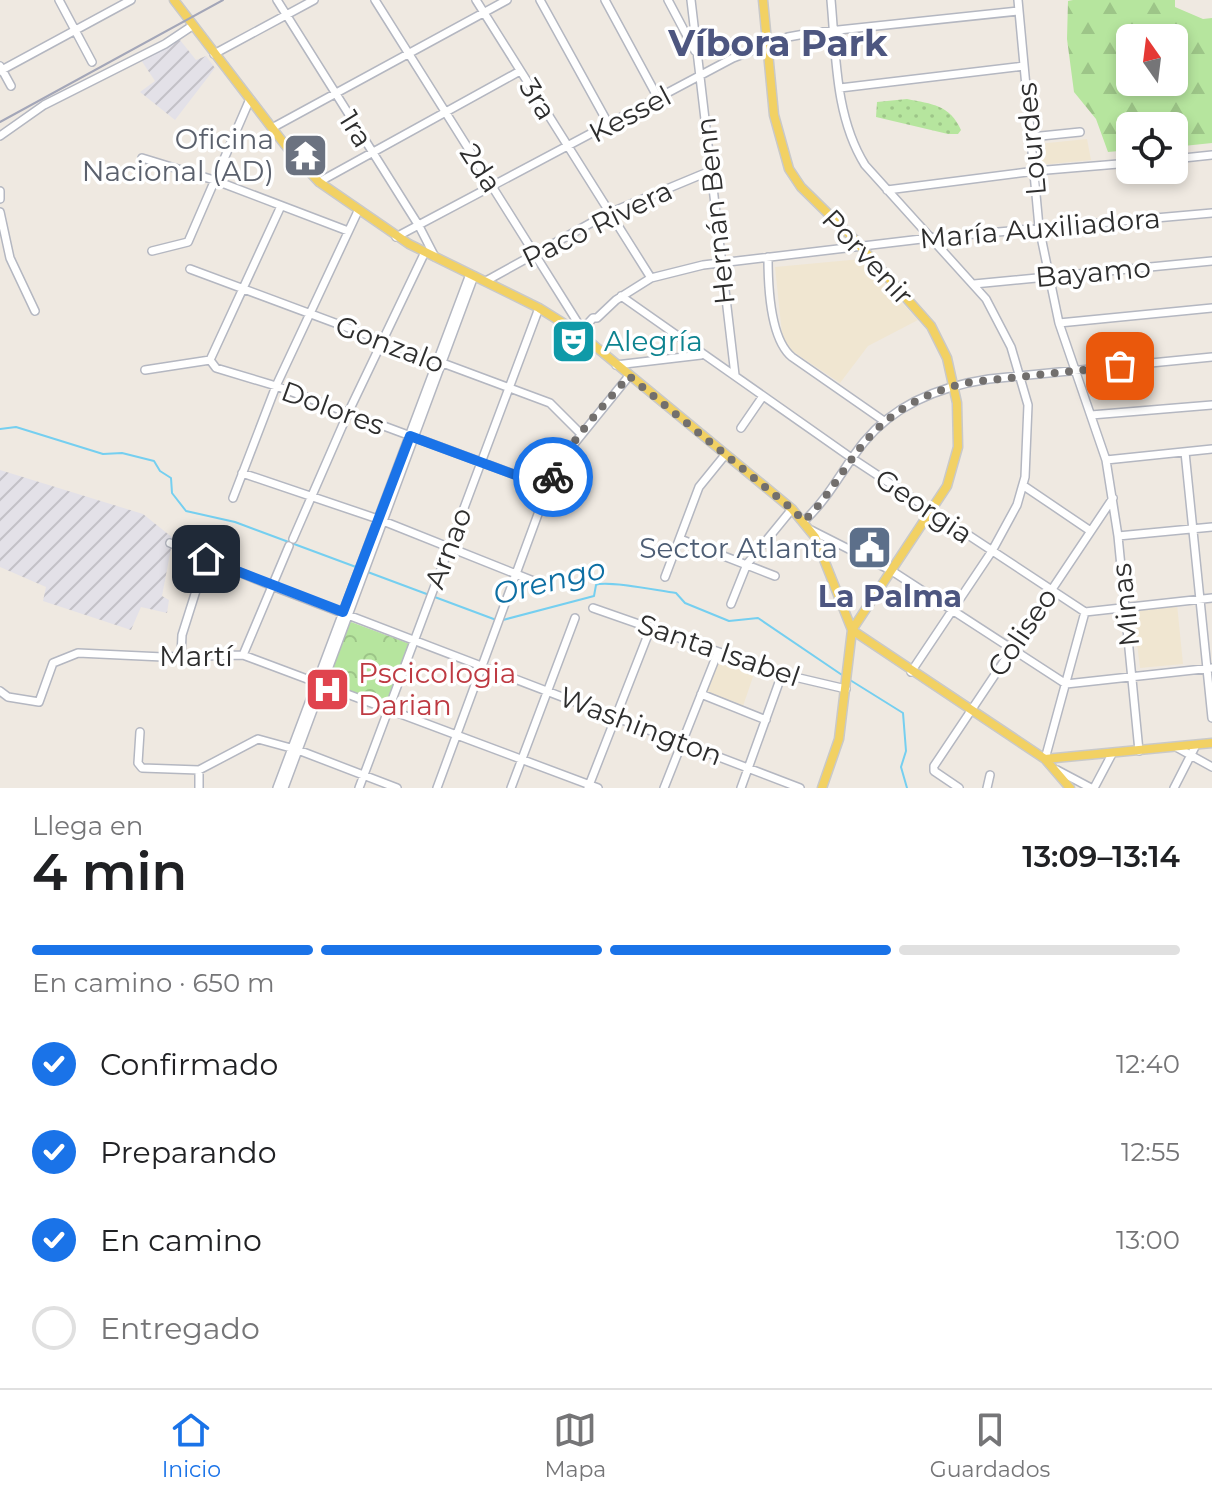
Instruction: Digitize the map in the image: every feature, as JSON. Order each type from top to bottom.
[{"type":"main road","points":[[174,0],[272,128],[319,182],[396,237],[582,330],[591,343],[616,365],[804,521],[852,630],[847,687],[835,756],[822,788]]},
{"type":"main road","name":"Porvenir","points":[[763,0],[774,115],[787,163],[801,187],[860,245],[931,326],[947,358],[959,420],[958,447],[951,478],[852,630]]},
{"type":"main road","points":[[852,630],[1045,759],[1070,788]]},
{"type":"main road","points":[[851,651],[856,643],[866,642]]},
{"type":"main road","points":[[1045,759],[1212,743]]},
{"type":"street","points":[[59,0],[92,62]]},
{"type":"street","points":[[11,86],[1,69],[131,0]]},
{"type":"street","name":"1ra","points":[[277,0],[436,258]]},
{"type":"street","points":[[214,54],[314,0]]},
{"type":"street","name":"2da","points":[[375,0],[582,330]]},
{"type":"street","name":"3ra","points":[[476,0],[651,278]]},
{"type":"street","points":[[272,128],[507,0]]},
{"type":"street","points":[[540,0],[609,125]]},
{"type":"street","points":[[605,0],[658,98]]},
{"type":"street","points":[[668,0],[698,56]]},
{"type":"street","name":"Hernán Benn","points":[[691,0],[735,375]]},
{"type":"street","points":[[831,0],[840,88],[852,143],[865,165],[974,284],[1005,334],[1027,393],[1029,424],[1024,486],[1017,505],[992,551],[911,672]]},
{"type":"street","name":"Lourdes","points":[[1018,0],[1039,227],[1048,275],[1059,323],[1106,460]]},
{"type":"street","name":"Kessel","points":[[396,237],[733,58],[768,44],[788,37],[834,30],[1019,11]]},
{"type":"street","points":[[0,136],[44,105],[165,44],[192,26]]},
{"type":"street","points":[[840,88],[1024,66]]},
{"type":"street","points":[[319,182],[520,71]]},
{"type":"street","points":[[152,251],[188,242],[250,99]]},
{"type":"street","points":[[1031,137],[1080,132]]},
{"type":"street","points":[[1188,158],[1212,155]]},
{"type":"street","points":[[142,158],[214,180],[348,231]]},
{"type":"street","points":[[887,190],[1116,164]]},
{"type":"street","name":"Paco Rivera","points":[[486,281],[609,213],[710,171]]},
{"type":"street","points":[[0,191],[0,199]]},
{"type":"street","points":[[145,370],[210,360],[281,206]]},
{"type":"street","points":[[233,498],[276,386],[358,211]]},
{"type":"street","points":[[0,212],[10,258],[35,311]]},
{"type":"street","name":"María Auxiliadora","points":[[582,330],[597,321],[621,296],[651,278],[684,268],[860,245],[1212,213]]},
{"type":"street","points":[[243,655],[348,413],[425,252]]},
{"type":"street","points":[[768,257],[776,330],[782,347],[884,421]]},
{"type":"street","name":"Bayamo","points":[[974,284],[1212,261]]},
{"type":"street","name":"Gonzalo","points":[[190,269],[550,403],[580,433]]},
{"type":"street","points":[[277,788],[295,749],[472,275]]},
{"type":"street","name":"Georgia","points":[[621,296],[853,459],[1085,612]]},
{"type":"street","name":"Arnao","points":[[359,788],[539,308]]},
{"type":"street","points":[[1059,323],[1212,308]]},
{"type":"street","points":[[616,365],[703,355]]},
{"type":"street","points":[[804,521],[821,505],[863,443],[884,421],[954,385],[1212,357]]},
{"type":"street","name":"Dolores","points":[[210,360],[216,368],[276,386],[548,487]]},
{"type":"street","points":[[437,788],[548,487],[561,460],[580,433],[629,376]]},
{"type":"street","points":[[741,428],[763,396]]},
{"type":"street","points":[[1091,415],[1212,405]]},
{"type":"street","points":[[1106,460],[1212,449]]},
{"type":"street","points":[[1185,452],[1212,718]]},
{"type":"street","points":[[665,577],[699,487],[725,455]]},
{"type":"street","name":"Minas","points":[[1106,460],[1118,536],[1139,751]]},
{"type":"street","points":[[242,473],[381,520],[541,584]]},
{"type":"street","points":[[1024,486],[1089,530]]},
{"type":"street","name":"Coliseo","points":[[959,788],[934,771],[934,766],[1113,498]]},
{"type":"street","points":[[731,604],[747,564],[792,509]]},
{"type":"street","points":[[1118,536],[1212,527]]},
{"type":"street","points":[[810,529],[892,571],[1066,684],[1209,669]]},
{"type":"street","points":[[680,539],[775,576]]},
{"type":"street","name":"Washington","points":[[170,543],[272,586],[800,788]]},
{"type":"street","points":[[181,656],[182,635],[206,559]]},
{"type":"street","points":[[1045,759],[1085,612],[1212,598]]},
{"type":"street","name":"Santa Isabel","points":[[593,608],[782,674],[847,687]]},
{"type":"street","points":[[511,788],[575,618]]},
{"type":"street","points":[[588,786],[651,627]]},
{"type":"street","points":[[664,788],[718,652]]},
{"type":"street","name":"Martí","points":[[0,691],[8,697],[39,702],[53,663],[78,653],[243,655],[598,788]]},
{"type":"street","points":[[741,788],[782,674]]},
{"type":"street","points":[[701,694],[766,720]]},
{"type":"street","points":[[140,732],[138,763],[142,768],[199,770],[254,740],[295,749],[397,788]]},
{"type":"street","points":[[1174,788],[1196,745]]},
{"type":"street","points":[[1176,747],[1212,767]]},
{"type":"street","points":[[284,788],[295,749]]},
{"type":"street","points":[[1057,770],[1092,788],[1112,754]]},
{"type":"street","points":[[199,770],[199,788]]},
{"type":"street","points":[[987,788],[990,775]]},
{"type":"shaded area","points":[[180,40],[196,60],[206,56],[215,68],[175,120],[140,92],[155,81],[141,60]]},
{"type":"shaded area","points":[[1087,139],[1091,160],[1040,165],[1038,144]]},
{"type":"shaded area","points":[[861,259],[918,320],[868,346],[840,383],[789,349],[782,334],[775,267]]},
{"type":"shaded area","points":[[0,470],[143,514],[173,538],[162,596],[169,600],[167,613],[141,607],[131,630],[43,601],[46,587],[0,567]]},
{"type":"shaded area","points":[[1177,604],[1183,664],[1140,668],[1133,610]]},
{"type":"shaded area","points":[[718,657],[755,671],[743,706],[705,691]]},
{"type":"green space","points":[[1073,0],[1175,0],[1175,7],[1203,19],[1212,18],[1212,143],[1188,146],[1188,112],[1116,112],[1116,151],[1108,152],[1096,119],[1074,92],[1067,39],[1068,1]]},
{"type":"green space","points":[[907,99],[932,104],[946,111],[961,130],[958,134],[948,134],[876,117],[877,102]]},
{"type":"green space","points":[[351,622],[410,644],[388,706],[327,683]]},
{"type":"waterway","name":"Orengo","points":[[0,429],[16,427],[103,454],[122,453],[154,461],[160,471],[171,478],[172,493],[186,511],[235,522],[356,567]]},
{"type":"waterway","name":"Orengo","points":[[365,571],[499,621],[594,596],[596,585],[602,584],[676,593],[685,603],[729,621],[758,618],[845,677]]},
{"type":"waterway","name":"Orengo","points":[[850,680],[903,713],[906,751],[901,767],[907,788]]},
{"type":"railway","points":[[0,122],[223,0]]},
{"type":"way so far","points":[[553,477],[580,433],[629,376],[804,521],[821,505],[863,443],[884,421],[932,393],[972,382],[1120,366]]},
{"type":"place","name":"Oficina Nacional (AD)","points":[[305,155]]},
{"type":"place","name":"Alegría","points":[[573,341]]},
{"type":"place","name":"Sector Atlanta","points":[[869,548]]},
{"type":"place","name":"Pscicologia Darian","points":[[327,689]]},
{"type":"district","name":"Víbora Park","points":[[778,43]]},
{"type":"district","name":"La Palma","points":[[890,596]]},
{"type":"route","points":[[206,559],[343,612],[410,436],[548,487],[553,477]]}]
